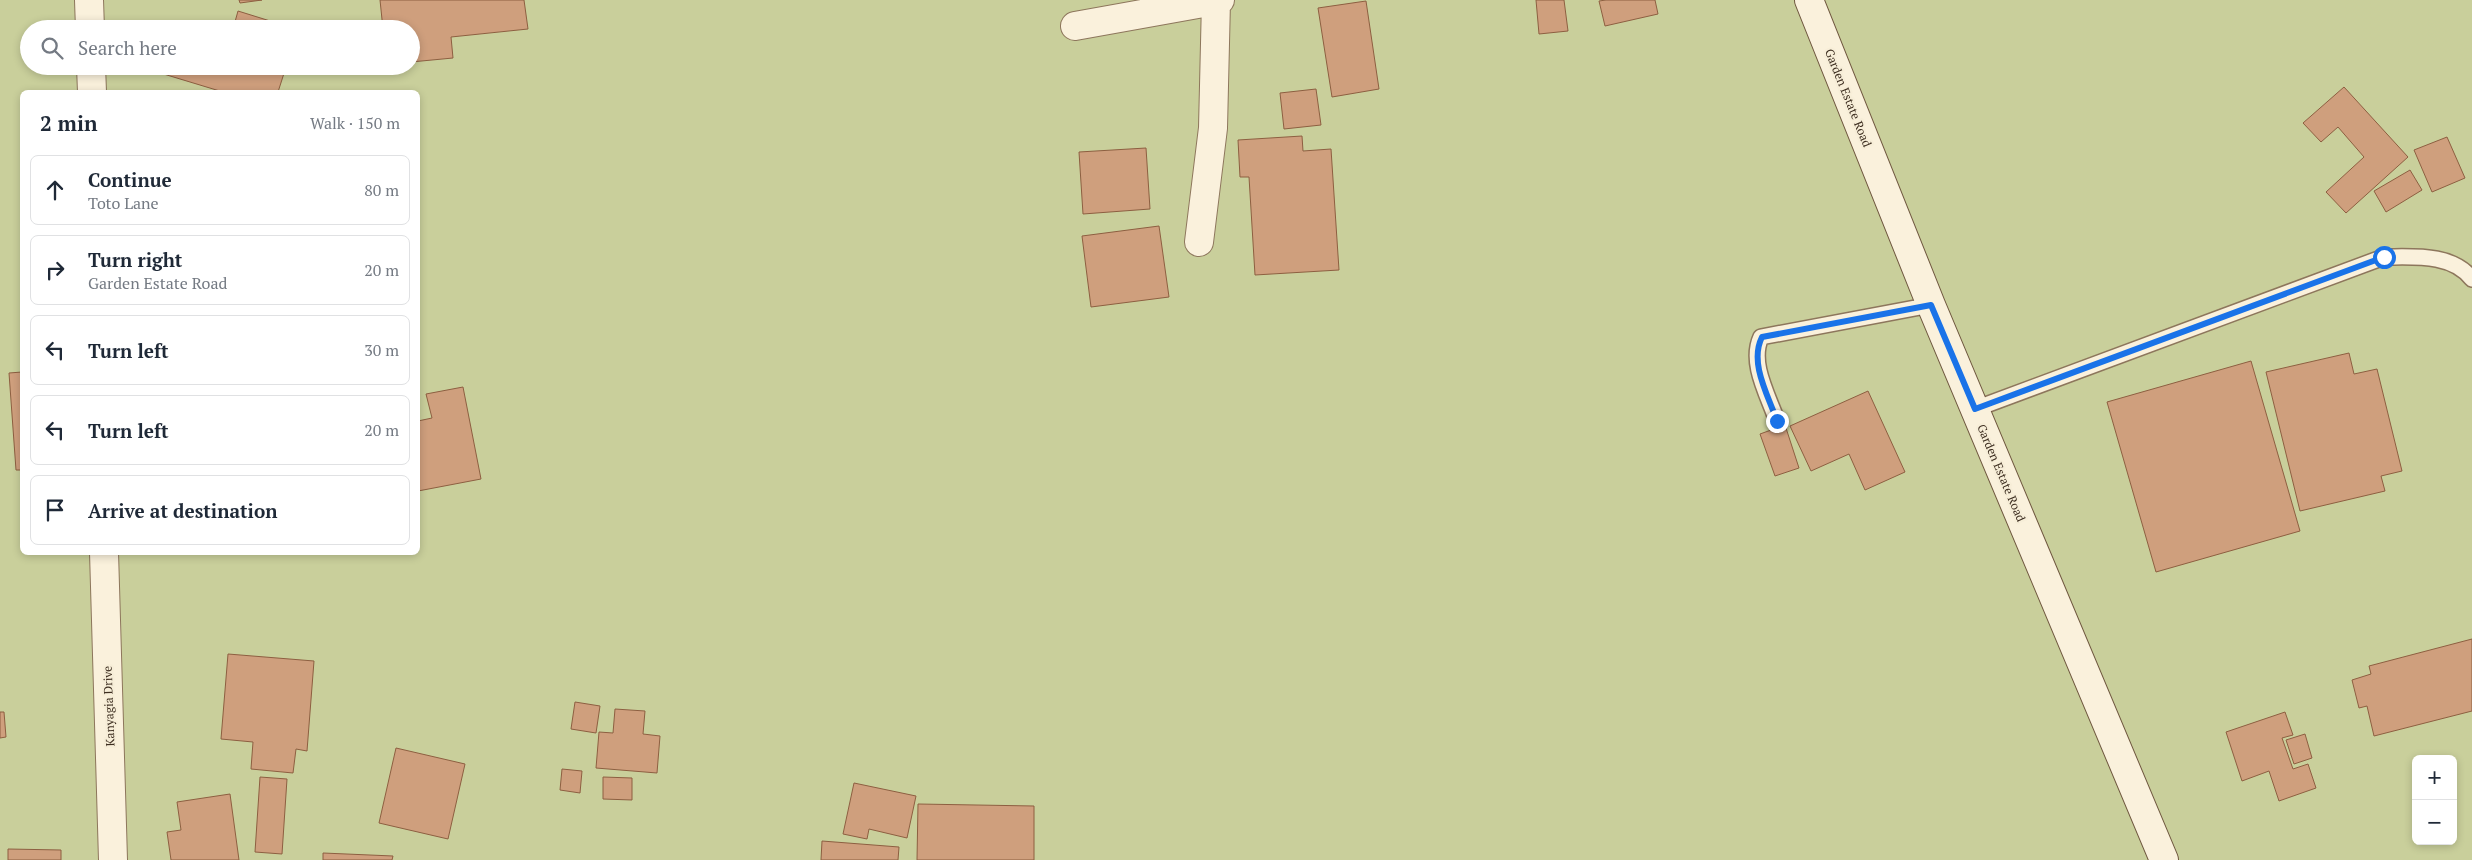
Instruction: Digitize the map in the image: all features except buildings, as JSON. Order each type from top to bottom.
[{"type":"street","points":[[89,0],[90,20]]},
{"type":"street","points":[[1075,26],[1218,0],[1213,128],[1199,242]]},
{"type":"street","name":"Garden Estate Road","points":[[1809,0],[1931,305],[2164,860]]},
{"type":"street","points":[[91,75],[92,90]]},
{"type":"street","name":"Kanyagia Drive","points":[[104,555],[113,860]]},
{"type":"lane","points":[[1975,409],[2384,257],[2427,257],[2464,269],[2472,279]]},
{"type":"lane","points":[[1777,421],[1756,360],[1756,347],[1762,337],[1931,305]]},
{"type":"green space","points":[[0,0],[2472,0],[2472,860],[0,860]]},
{"type":"route","points":[[1777,421],[1756,360],[1756,347],[1762,337],[1776,333],[1931,305],[1975,409],[2384,257]]}]
